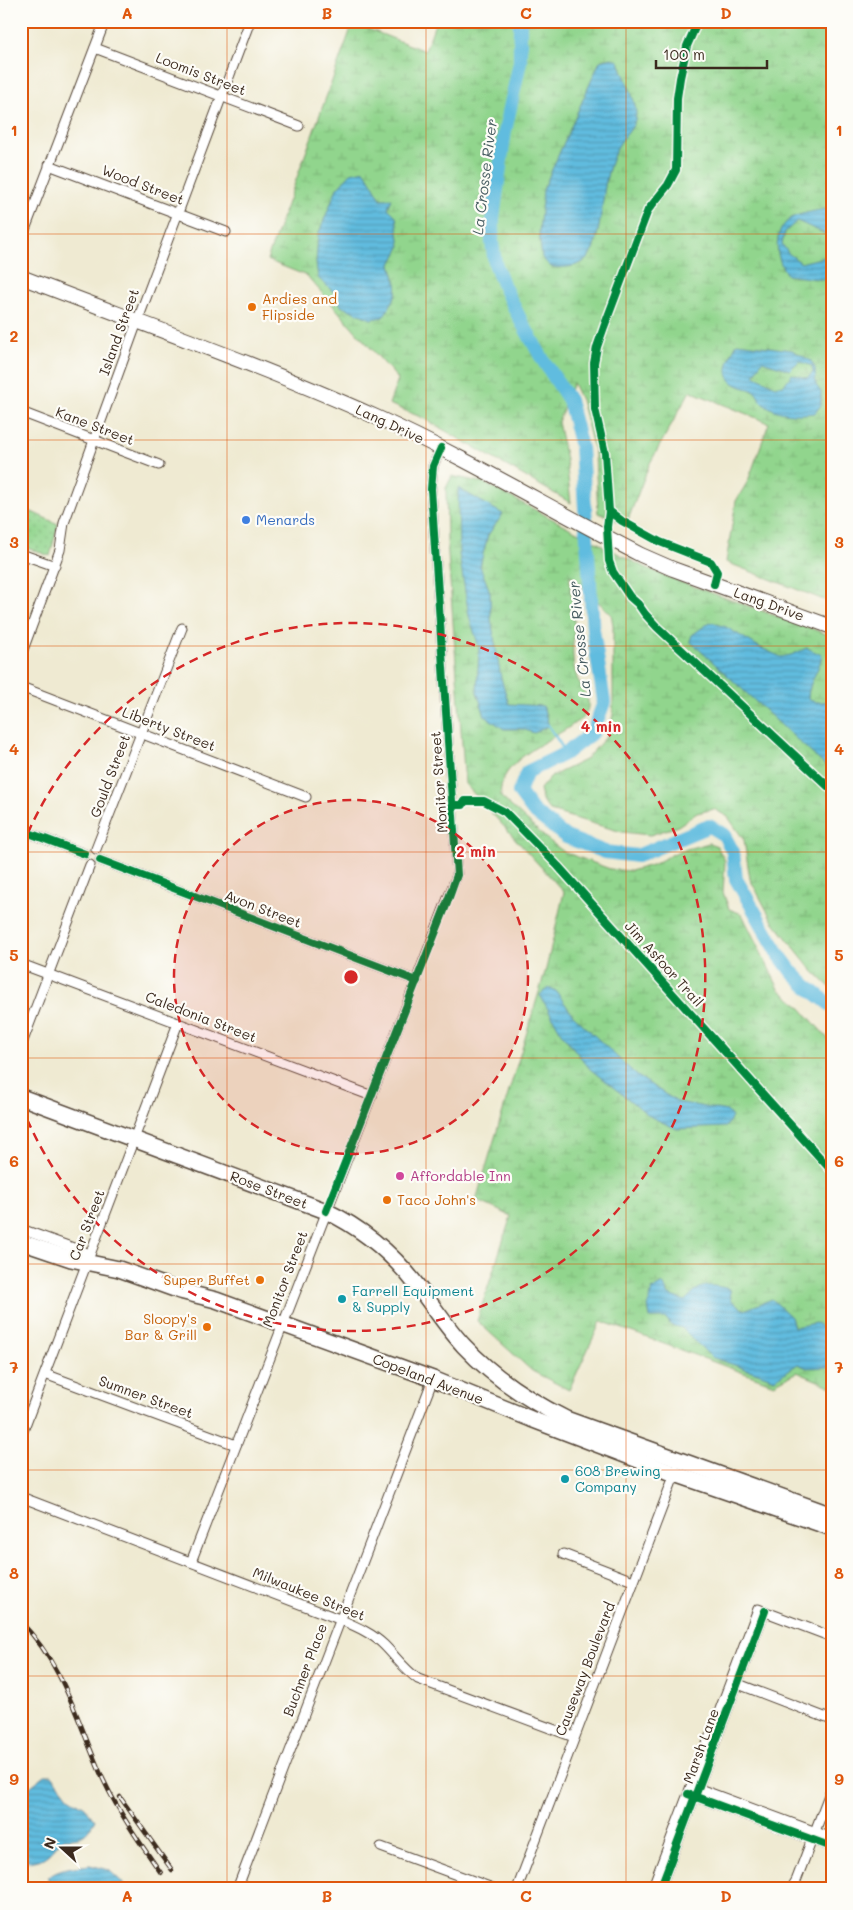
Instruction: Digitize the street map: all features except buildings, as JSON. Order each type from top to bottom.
[{"type":"highway","name":"Rose Street","points":[[21,1097],[134,1138],[346,1220],[384,1248],[413,1280],[464,1346],[490,1371],[536,1404],[566,1419],[596,1429]]},
{"type":"highway","name":"Copeland Avenue","points":[[21,1242],[71,1260],[89,1259],[180,1290],[216,1300],[432,1379],[531,1419],[832,1515]]},
{"type":"highway","name":"Copeland Avenue","points":[[596,1429],[677,1467],[832,1528]]},
{"type":"main road","name":"Lang Drive","points":[[21,277],[282,377],[377,417],[441,448],[547,506],[672,569],[832,627]]},
{"type":"street","points":[[21,240],[105,21]]},
{"type":"street","name":"Island Street","points":[[21,655],[55,566],[60,550],[64,523],[250,21]]},
{"type":"street","name":"Loomis Street","points":[[95,48],[298,126]]},
{"type":"street","name":"Wood Street","points":[[49,165],[226,232]]},
{"type":"street","name":"Kane Street","points":[[21,412],[159,465]]},
{"type":"street","name":"Monitor Street","points":[[191,1562],[457,875],[431,489],[432,466],[441,448]]},
{"type":"street","points":[[21,554],[55,566]]},
{"type":"street","name":"Gould Street","points":[[96,849],[182,628]]},
{"type":"street","name":"Liberty Street","points":[[21,687],[306,797]]},
{"type":"street","points":[[21,830],[85,854]]},
{"type":"street","points":[[96,849],[100,853],[100,860],[95,865],[90,865],[84,859],[85,854],[88,850],[96,849]]},
{"type":"street","name":"Avon Street","points":[[100,860],[416,981]]},
{"type":"street","points":[[21,1046],[90,865]]},
{"type":"street","name":"Caledonia Street","points":[[21,964],[372,1096]]},
{"type":"street","name":"Car Street","points":[[21,1436],[178,1024]]},
{"type":"street","points":[[21,1228],[89,1259]]},
{"type":"street","name":"Sumner Street","points":[[45,1374],[236,1445]]},
{"type":"street","name":"Buchner Place","points":[[237,1889],[432,1379]]},
{"type":"street","name":"Causeway Boulevard","points":[[517,1889],[677,1467]]},
{"type":"street","name":"Milwaukee Street","points":[[21,1497],[339,1620],[375,1637],[404,1668],[420,1681],[574,1737]]},
{"type":"street","points":[[563,1554],[634,1581]]},
{"type":"street","name":"Marsh Lane","points":[[652,1889],[693,1791],[761,1610],[832,1637]]},
{"type":"street","points":[[734,1683],[832,1720]]},
{"type":"street","points":[[792,1889],[832,1787]]},
{"type":"street","points":[[693,1791],[813,1836],[832,1847]]},
{"type":"street","name":"Marsh Lane","points":[[660,1889],[693,1791]]},
{"type":"street","points":[[813,1836],[832,1838]]},
{"type":"street","points":[[381,1848],[495,1889]]},
{"type":"green space","points":[[436,21],[832,21],[832,603],[726,562],[736,501],[748,481],[769,423],[690,391],[649,465],[626,525],[598,513],[595,454],[581,400],[573,383],[558,422],[566,460],[571,503],[423,418],[389,404],[398,379],[307,276],[267,260],[353,23],[425,51]]},
{"type":"green space","points":[[452,476],[484,483],[638,564],[670,578],[832,636],[832,989],[813,971],[772,920],[750,879],[744,840],[728,817],[714,809],[697,813],[678,826],[650,835],[622,832],[550,811],[542,801],[540,789],[550,777],[585,760],[607,736],[613,715],[613,625],[611,614],[570,575],[574,613],[573,662],[577,678],[588,701],[587,711],[582,719],[527,753],[516,763],[507,773],[502,784],[501,797],[564,852],[610,869],[630,871],[652,865],[679,851],[709,843],[717,846],[725,861],[723,892],[729,909],[742,914],[779,989],[799,1006],[832,1043],[832,1387],[797,1372],[774,1384],[601,1321],[569,1390],[532,1371],[477,1321],[511,1216],[476,1200],[546,969],[564,892],[465,784],[447,541],[446,488]]},
{"type":"green space","points":[[21,507],[58,524],[50,556],[21,546]]},
{"type":"water","points":[[612,58],[619,61],[636,109],[635,120],[631,129],[619,144],[610,164],[598,233],[591,253],[587,259],[574,266],[551,267],[542,258],[539,233],[543,190],[600,61]]},
{"type":"water","points":[[364,170],[381,199],[392,199],[388,208],[396,216],[400,247],[391,264],[396,280],[393,302],[383,317],[371,319],[341,306],[337,295],[318,278],[316,263],[318,235],[337,188],[351,173]]},
{"type":"water","points":[[832,208],[832,237],[797,221],[785,232],[782,244],[788,253],[801,263],[832,255],[832,281],[787,275],[780,261],[777,246],[780,231],[784,225],[790,219],[799,215]]},
{"type":"water","points":[[737,343],[792,350],[811,361],[815,368],[816,385],[821,392],[821,405],[815,413],[788,414],[775,410],[762,402],[754,391],[737,385],[730,380],[727,370]],"holes":[[[762,361],[790,370],[799,361],[812,366],[813,373],[807,378],[792,374],[784,385],[775,386],[754,375]]]},
{"type":"water","points":[[458,488],[503,514],[488,535],[480,566],[490,592],[491,619],[501,678],[509,704],[543,706],[549,726],[534,733],[522,729],[504,729],[485,716],[477,692],[479,647],[469,616],[459,554]]},
{"type":"water","points":[[710,622],[726,627],[761,648],[781,657],[807,648],[822,655],[808,693],[808,699],[820,702],[832,699],[832,772],[690,641],[692,635]]},
{"type":"water","points":[[548,988],[556,991],[573,1015],[636,1075],[677,1102],[727,1111],[732,1117],[726,1127],[677,1129],[651,1117],[590,1069],[562,1034],[540,995]]},
{"type":"water","points":[[663,1284],[669,1295],[685,1301],[705,1286],[730,1289],[731,1300],[744,1310],[772,1299],[791,1317],[794,1327],[816,1323],[824,1329],[832,1328],[832,1367],[807,1368],[798,1364],[775,1379],[711,1357],[682,1328],[671,1325],[666,1318],[650,1318],[648,1306],[652,1290]]},
{"type":"water","points":[[45,1775],[52,1775],[69,1797],[85,1807],[95,1820],[87,1833],[80,1837],[64,1838],[42,1859],[21,1862],[21,1794]]},
{"type":"water","points":[[90,1865],[109,1870],[129,1889],[63,1889],[48,1881],[48,1877],[57,1871]]},
{"type":"waterway","name":"La Crosse River","points":[[520,21],[520,62],[505,131],[493,218],[492,242],[495,263],[504,287],[543,360],[569,400],[581,447],[593,629],[604,702],[593,732],[566,753],[527,772],[519,792],[533,811],[566,837],[605,852],[637,856],[709,826],[724,835],[733,852],[736,879],[780,956],[805,985],[832,1006]]},
{"type":"waterway","points":[[548,725],[566,753]]},
{"type":"railway","points":[[21,1622],[36,1639],[60,1677],[109,1792],[130,1828],[161,1873]]},
{"type":"railway","points":[[120,1797],[172,1870]]},
{"type":"cycle path","points":[[698,21],[687,46],[677,98],[676,170],[668,185],[648,210],[604,327],[594,363],[595,409],[605,453],[609,511],[607,527],[609,561],[613,572],[630,597],[657,627],[832,790]]},
{"type":"cycle path","points":[[326,1211],[457,875],[431,489],[433,466],[441,448]]},
{"type":"cycle path","points":[[609,511],[622,521],[660,542],[711,562],[717,572],[714,584]]},
{"type":"cycle path","name":"Jim Asfoor Trail","points":[[453,805],[463,805],[465,801],[484,801],[505,812],[558,866],[832,1171]]},
{"type":"cycle path","points":[[21,830],[85,854]]},
{"type":"cycle path","points":[[100,860],[417,981]]},
{"type":"cycle path","points":[[660,1889],[765,1611]]},
{"type":"cycle path","points":[[688,1794],[832,1847]]},
{"type":"place","name":"Ardies and Flipside","points":[[252,307]]},
{"type":"place","name":"Menards","points":[[246,520]]},
{"type":"place","name":"Affordable Inn","points":[[400,1176]]},
{"type":"place","name":"Taco John's","points":[[387,1200]]},
{"type":"place","name":"Super Buffet","points":[[260,1280]]},
{"type":"place","name":"Farrell Equipment & Supply","points":[[342,1299]]},
{"type":"place","name":"Sloopy's Bar & Grill","points":[[207,1327]]},
{"type":"place","name":"608 Brewing Company","points":[[565,1479]]}]
